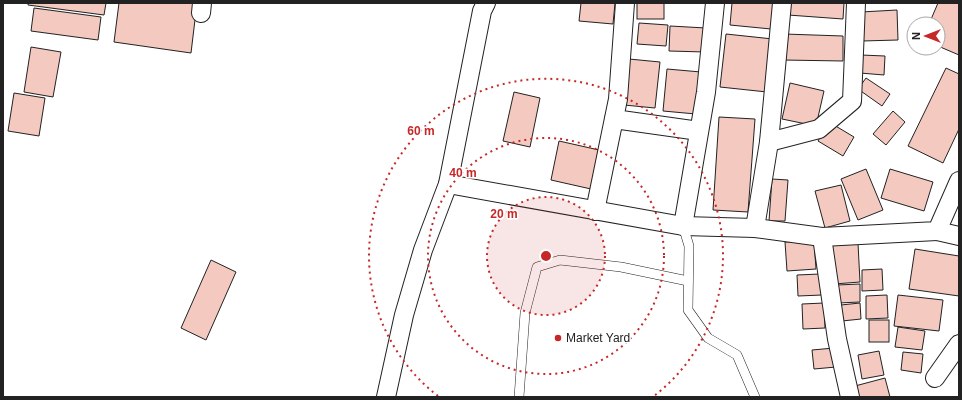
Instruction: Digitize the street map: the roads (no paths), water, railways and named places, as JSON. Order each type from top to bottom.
[{"type":"street","points":[[595,211],[618,99],[625,3]]},
{"type":"street","points":[[683,226],[706,92],[715,3]]},
{"type":"street","points":[[755,228],[769,142],[782,3]]},
{"type":"street","points":[[769,142],[819,129],[852,101],[856,3]]},
{"type":"street","points":[[386,397],[404,315],[423,250],[448,184],[480,6]]},
{"type":"street","points":[[614,119],[699,131]]},
{"type":"street","points":[[937,231],[959,181]]},
{"type":"street","points":[[448,184],[683,226],[755,228],[822,237],[937,231],[959,236]]},
{"type":"street","points":[[822,237],[837,339],[850,397]]},
{"type":"street","points":[[935,378],[959,344]]},
{"type":"lane","points":[[683,226],[688,246],[688,310],[708,338],[737,355],[755,397]]},
{"type":"lane","points":[[519,397],[525,313],[537,267],[560,260],[621,267],[688,281]]},
{"type":"place","name":"Market Yard","points":[[558,338]]}]
